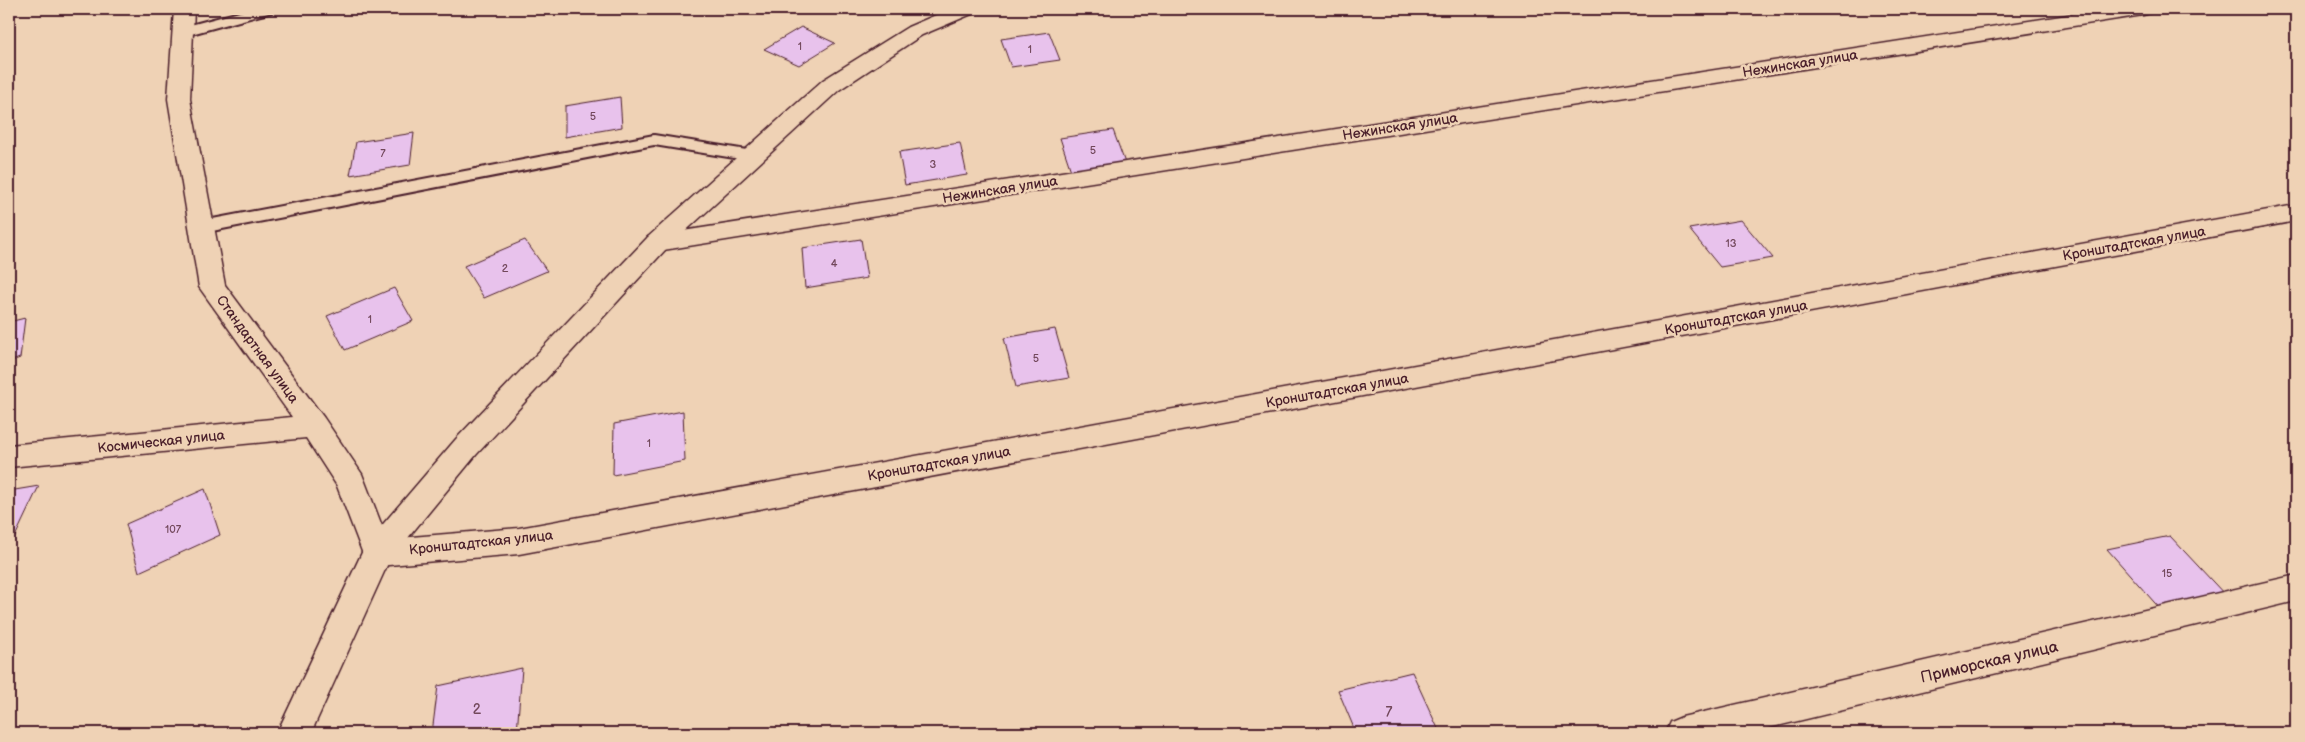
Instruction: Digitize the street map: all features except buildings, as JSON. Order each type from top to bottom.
[{"type":"street","points":[[294,733],[377,553],[466,447],[657,243],[831,85],[915,31],[968,9]]},
{"type":"street","name":"Нежинская улица","points":[[657,243],[2144,9]]},
{"type":"street","name":"Стандартная улица","points":[[184,20],[179,99],[212,287],[314,426],[351,482],[377,553]]},
{"type":"street","name":"Кронштадтская улица","points":[[377,553],[519,541],[2296,213]]},
{"type":"street","name":"Космическая улица","points":[[9,456],[314,426]]},
{"type":"street","name":"Приморская улица","points":[[1682,733],[2296,588]]},
{"type":"lane","points":[[184,20],[267,9]]},
{"type":"lane","points":[[202,226],[654,140],[753,156]]}]
